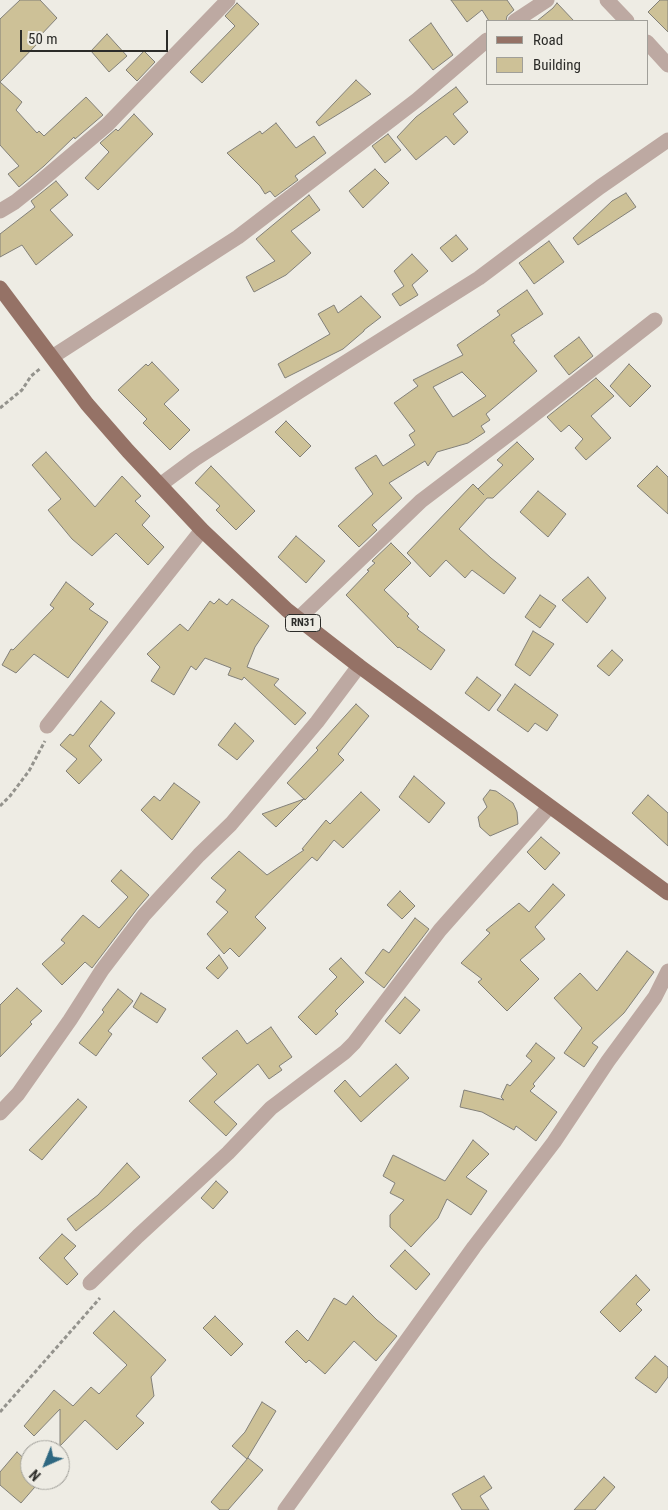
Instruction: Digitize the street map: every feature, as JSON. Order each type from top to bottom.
[{"type":"main road","name":"RN31","points":[[0,288],[87,404],[128,451],[202,530],[298,619],[358,666],[668,893]]},
{"type":"street","points":[[0,210],[15,202],[107,125],[228,0]]},
{"type":"street","points":[[517,20],[547,0]]},
{"type":"street","points":[[606,0],[626,20]]},
{"type":"street","points":[[52,358],[238,237],[417,100],[486,41]]},
{"type":"street","points":[[648,43],[668,65]]},
{"type":"street","points":[[160,485],[195,459],[284,401],[479,278],[600,187],[668,140]]},
{"type":"street","points":[[298,619],[426,496],[517,428],[655,320]]},
{"type":"street","points":[[47,726],[202,530]]},
{"type":"street","points":[[0,1113],[18,1094],[70,1020],[102,970],[144,915],[231,824],[317,722],[358,666]]},
{"type":"street","points":[[90,1283],[228,1153],[271,1108],[345,1052],[354,1043],[440,930],[549,807]]},
{"type":"street","points":[[285,1510],[474,1247],[554,1142],[608,1061],[655,997],[668,971]]},
{"type":"path","points":[[0,408],[22,390],[31,376],[52,358]]},
{"type":"path","points":[[0,806],[29,771],[44,744],[47,726]]},
{"type":"path","points":[[0,1412],[100,1298],[90,1283]]},
{"type":"building","points":[[20,0],[40,0],[57,18],[38,38],[41,40],[0,82],[0,19]]},
{"type":"building","points":[[451,0],[507,0],[514,10],[507,16],[506,20],[488,20],[482,10],[467,22]]},
{"type":"building","points":[[660,0],[668,0],[668,32],[648,12]]},
{"type":"building","points":[[237,3],[259,24],[202,83],[190,72],[235,26],[225,16]]},
{"type":"building","points":[[557,3],[573,20],[538,20]]},
{"type":"building","points":[[431,23],[453,55],[433,70],[409,40]]},
{"type":"building","points":[[107,34],[127,56],[109,72],[91,51]]},
{"type":"building","points":[[144,51],[155,62],[137,81],[126,70]]},
{"type":"building","points":[[356,80],[371,94],[319,126],[316,122]]},
{"type":"building","points":[[0,82],[22,102],[16,110],[37,133],[39,131],[44,136],[86,97],[103,115],[75,139],[74,137],[19,187],[8,174],[19,166],[0,145]]},
{"type":"building","points":[[456,87],[468,102],[453,114],[468,132],[454,145],[446,136],[416,160],[397,137],[416,117]]},
{"type":"building","points":[[134,114],[153,134],[98,190],[85,178],[109,152],[100,143],[116,129],[118,131]]},
{"type":"building","points":[[276,123],[296,148],[314,136],[326,153],[295,176],[298,180],[275,197],[270,191],[265,194],[260,186],[227,153],[260,131],[262,134]]},
{"type":"building","points":[[388,134],[401,150],[385,163],[372,146]]},
{"type":"building","points":[[375,169],[389,183],[363,208],[349,191]]},
{"type":"building","points":[[56,181],[68,195],[50,210],[73,235],[36,265],[22,245],[0,257],[0,234],[35,207],[31,201]]},
{"type":"building","points":[[626,193],[636,207],[578,245],[573,238],[612,201]]},
{"type":"building","points":[[309,195],[320,210],[291,231],[311,253],[286,275],[254,292],[246,277],[275,261],[256,239]]},
{"type":"building","points":[[456,235],[468,249],[452,262],[440,248]]},
{"type":"building","points":[[549,241],[564,262],[534,284],[519,263]]},
{"type":"building","points":[[412,254],[428,271],[412,285],[418,295],[400,306],[392,294],[404,286],[394,271]]},
{"type":"building","points":[[527,290],[543,314],[511,335],[515,341],[513,342],[537,371],[486,414],[490,420],[481,426],[485,432],[468,443],[437,452],[428,466],[425,461],[389,483],[402,498],[372,525],[377,530],[359,547],[338,526],[373,494],[355,468],[376,455],[383,466],[415,445],[409,435],[415,431],[394,403],[418,386],[413,380],[463,355],[457,345],[500,315],[497,311]],"holes":[[[462,372],[486,396],[453,417],[433,387]]]},
{"type":"building","points":[[361,296],[381,317],[343,349],[285,378],[278,364],[330,334],[318,314],[334,305],[338,313]]},
{"type":"building","points":[[579,337],[593,356],[569,375],[554,356]]},
{"type":"building","points":[[152,362],[179,390],[164,404],[190,430],[170,450],[143,423],[147,419],[118,390],[146,364],[148,366]]},
{"type":"building","points":[[629,364],[651,386],[630,407],[610,386]]},
{"type":"building","points":[[596,378],[614,396],[591,416],[611,438],[586,460],[575,448],[583,439],[569,425],[561,432],[547,417]]},
{"type":"building","points":[[286,421],[311,446],[300,457],[275,432]]},
{"type":"building","points":[[517,442],[534,459],[493,498],[487,498],[459,529],[516,578],[504,594],[472,570],[465,578],[446,560],[430,577],[407,553],[473,484],[478,489],[503,465],[497,460]]},
{"type":"building","points":[[46,452],[95,507],[122,476],[141,496],[135,501],[150,516],[142,525],[164,547],[148,565],[116,533],[92,556],[72,539],[48,510],[61,499],[32,465]]},
{"type":"building","points":[[211,466],[255,511],[236,530],[216,510],[220,506],[195,483]]},
{"type":"building","points":[[657,466],[668,477],[668,514],[637,486]]},
{"type":"building","points":[[538,491],[566,514],[548,537],[520,512]]},
{"type":"building","points":[[296,536],[325,561],[306,583],[278,557]]},
{"type":"building","points":[[391,543],[411,563],[384,590],[409,614],[407,616],[419,627],[417,629],[445,650],[431,670],[398,648],[346,595],[369,571],[367,570],[375,563],[372,561]]},
{"type":"building","points":[[588,577],[606,598],[587,623],[562,600]]},
{"type":"building","points":[[66,582],[94,604],[89,609],[108,622],[68,678],[34,654],[16,673],[2,665],[11,649],[13,650],[54,608],[50,605]]},
{"type":"building","points":[[540,595],[556,606],[540,628],[525,617]]},
{"type":"building","points":[[219,599],[227,605],[232,599],[269,626],[255,647],[247,667],[279,679],[274,685],[306,713],[295,725],[244,677],[242,680],[228,675],[231,668],[205,658],[196,670],[191,666],[174,695],[151,681],[160,667],[147,654],[180,624],[188,631],[210,601],[214,604]]},
{"type":"building","points":[[533,631],[554,644],[530,676],[515,665]]},
{"type":"building","points":[[612,650],[623,660],[609,676],[597,666]]},
{"type":"building","points":[[477,677],[501,695],[489,711],[465,693]]},
{"type":"building","points":[[515,684],[558,715],[547,731],[535,723],[528,732],[497,710]]},
{"type":"building","points":[[101,701],[115,713],[89,746],[102,760],[79,784],[66,771],[77,759],[60,745],[70,734],[73,736]]},
{"type":"building","points":[[356,704],[369,716],[338,754],[344,760],[305,800],[287,783],[318,750],[316,748]]},
{"type":"building","points":[[235,723],[254,741],[237,760],[218,745]]},
{"type":"building","points":[[414,776],[445,803],[429,823],[399,797]]},
{"type":"building","points":[[174,783],[200,802],[172,840],[141,810],[154,796],[160,801]]},
{"type":"building","points":[[490,790],[496,791],[513,803],[517,812],[518,824],[490,836],[480,827],[478,817],[487,807],[483,799]]},
{"type":"building","points":[[361,792],[380,810],[343,848],[334,840],[317,861],[312,857],[255,917],[266,928],[239,957],[230,948],[224,954],[207,934],[228,912],[216,902],[226,890],[211,878],[239,851],[267,875],[304,850],[302,849],[326,820],[330,824]]},
{"type":"building","points":[[648,795],[668,813],[668,846],[632,813]]},
{"type":"building","points":[[304,799],[276,827],[262,814]]},
{"type":"building","points":[[541,837],[560,853],[545,870],[527,852]]},
{"type":"building","points":[[121,870],[149,895],[92,968],[85,962],[62,985],[42,964],[65,943],[61,940],[83,915],[99,928],[128,897],[111,881]]},
{"type":"building","points":[[553,884],[565,895],[535,927],[545,939],[520,960],[539,979],[507,1011],[478,982],[482,979],[461,963],[490,933],[486,930],[519,903],[529,912]]},
{"type":"building","points":[[400,891],[415,906],[402,919],[387,905]]},
{"type":"building","points":[[415,918],[429,929],[384,988],[365,973],[383,949],[389,953]]},
{"type":"building","points":[[627,951],[654,972],[624,1013],[592,1043],[598,1047],[584,1067],[564,1053],[582,1028],[554,998],[580,973],[597,991]]},
{"type":"building","points":[[219,955],[228,968],[218,979],[206,968]]},
{"type":"building","points":[[341,958],[364,982],[335,1011],[338,1014],[316,1035],[298,1017],[337,977],[329,969]]},
{"type":"building","points":[[17,988],[42,1011],[0,1057],[0,1005]]},
{"type":"building","points":[[118,989],[133,1001],[108,1031],[112,1034],[96,1056],[79,1043],[104,1012],[102,1010]]},
{"type":"building","points":[[141,993],[166,1009],[157,1023],[133,1007]]},
{"type":"building","points":[[405,997],[420,1010],[400,1034],[385,1021]]},
{"type":"building","points":[[271,1027],[292,1057],[279,1066],[282,1070],[269,1079],[258,1064],[214,1102],[237,1124],[226,1136],[189,1101],[217,1074],[202,1058],[237,1030],[247,1044]]},
{"type":"building","points":[[536,1043],[555,1058],[533,1084],[535,1086],[530,1091],[557,1112],[536,1141],[516,1126],[514,1130],[482,1112],[460,1107],[464,1090],[504,1100],[501,1097],[507,1084],[510,1086],[532,1061],[526,1056]]},
{"type":"building","points":[[396,1064],[409,1078],[361,1122],[334,1091],[345,1080],[360,1097]]},
{"type":"building","points":[[78,1099],[87,1107],[42,1160],[29,1150]]},
{"type":"building","points":[[473,1140],[489,1154],[466,1177],[487,1191],[471,1215],[447,1199],[438,1218],[411,1247],[390,1227],[390,1215],[404,1200],[390,1193],[395,1183],[383,1176],[393,1155],[445,1181]]},
{"type":"building","points":[[127,1163],[140,1177],[76,1231],[67,1219],[98,1195]]},
{"type":"building","points":[[216,1181],[228,1192],[213,1209],[201,1198]]},
{"type":"building","points":[[62,1234],[76,1246],[64,1258],[78,1274],[67,1285],[39,1258]]},
{"type":"building","points":[[405,1250],[430,1274],[416,1290],[390,1266]]},
{"type":"building","points":[[636,1275],[650,1290],[636,1304],[642,1310],[620,1332],[600,1312]]},
{"type":"building","points":[[353,1296],[377,1320],[397,1336],[376,1361],[354,1341],[325,1374],[309,1360],[306,1363],[285,1342],[297,1330],[308,1341],[334,1298],[346,1305]]},
{"type":"building","points":[[114,1311],[166,1360],[151,1377],[154,1396],[136,1416],[144,1423],[117,1450],[85,1420],[66,1440],[60,1440],[60,1409],[34,1436],[24,1426],[54,1390],[73,1406],[91,1387],[99,1394],[127,1365],[93,1333]]},
{"type":"building","points":[[215,1316],[243,1344],[231,1356],[203,1328]]},
{"type":"building","points":[[655,1356],[668,1367],[668,1377],[656,1393],[635,1378]]},
{"type":"building","points":[[262,1402],[276,1411],[247,1459],[232,1446],[245,1432]]},
{"type":"building","points":[[17,1452],[20,1455],[20,1490],[32,1490],[21,1503],[0,1485],[0,1472]]},
{"type":"building","points":[[248,1458],[263,1470],[228,1510],[220,1510],[211,1502]]},
{"type":"building","points":[[484,1476],[492,1488],[480,1496],[489,1510],[462,1510],[452,1494]]},
{"type":"building","points":[[604,1477],[615,1487],[595,1510],[574,1510]]}]
